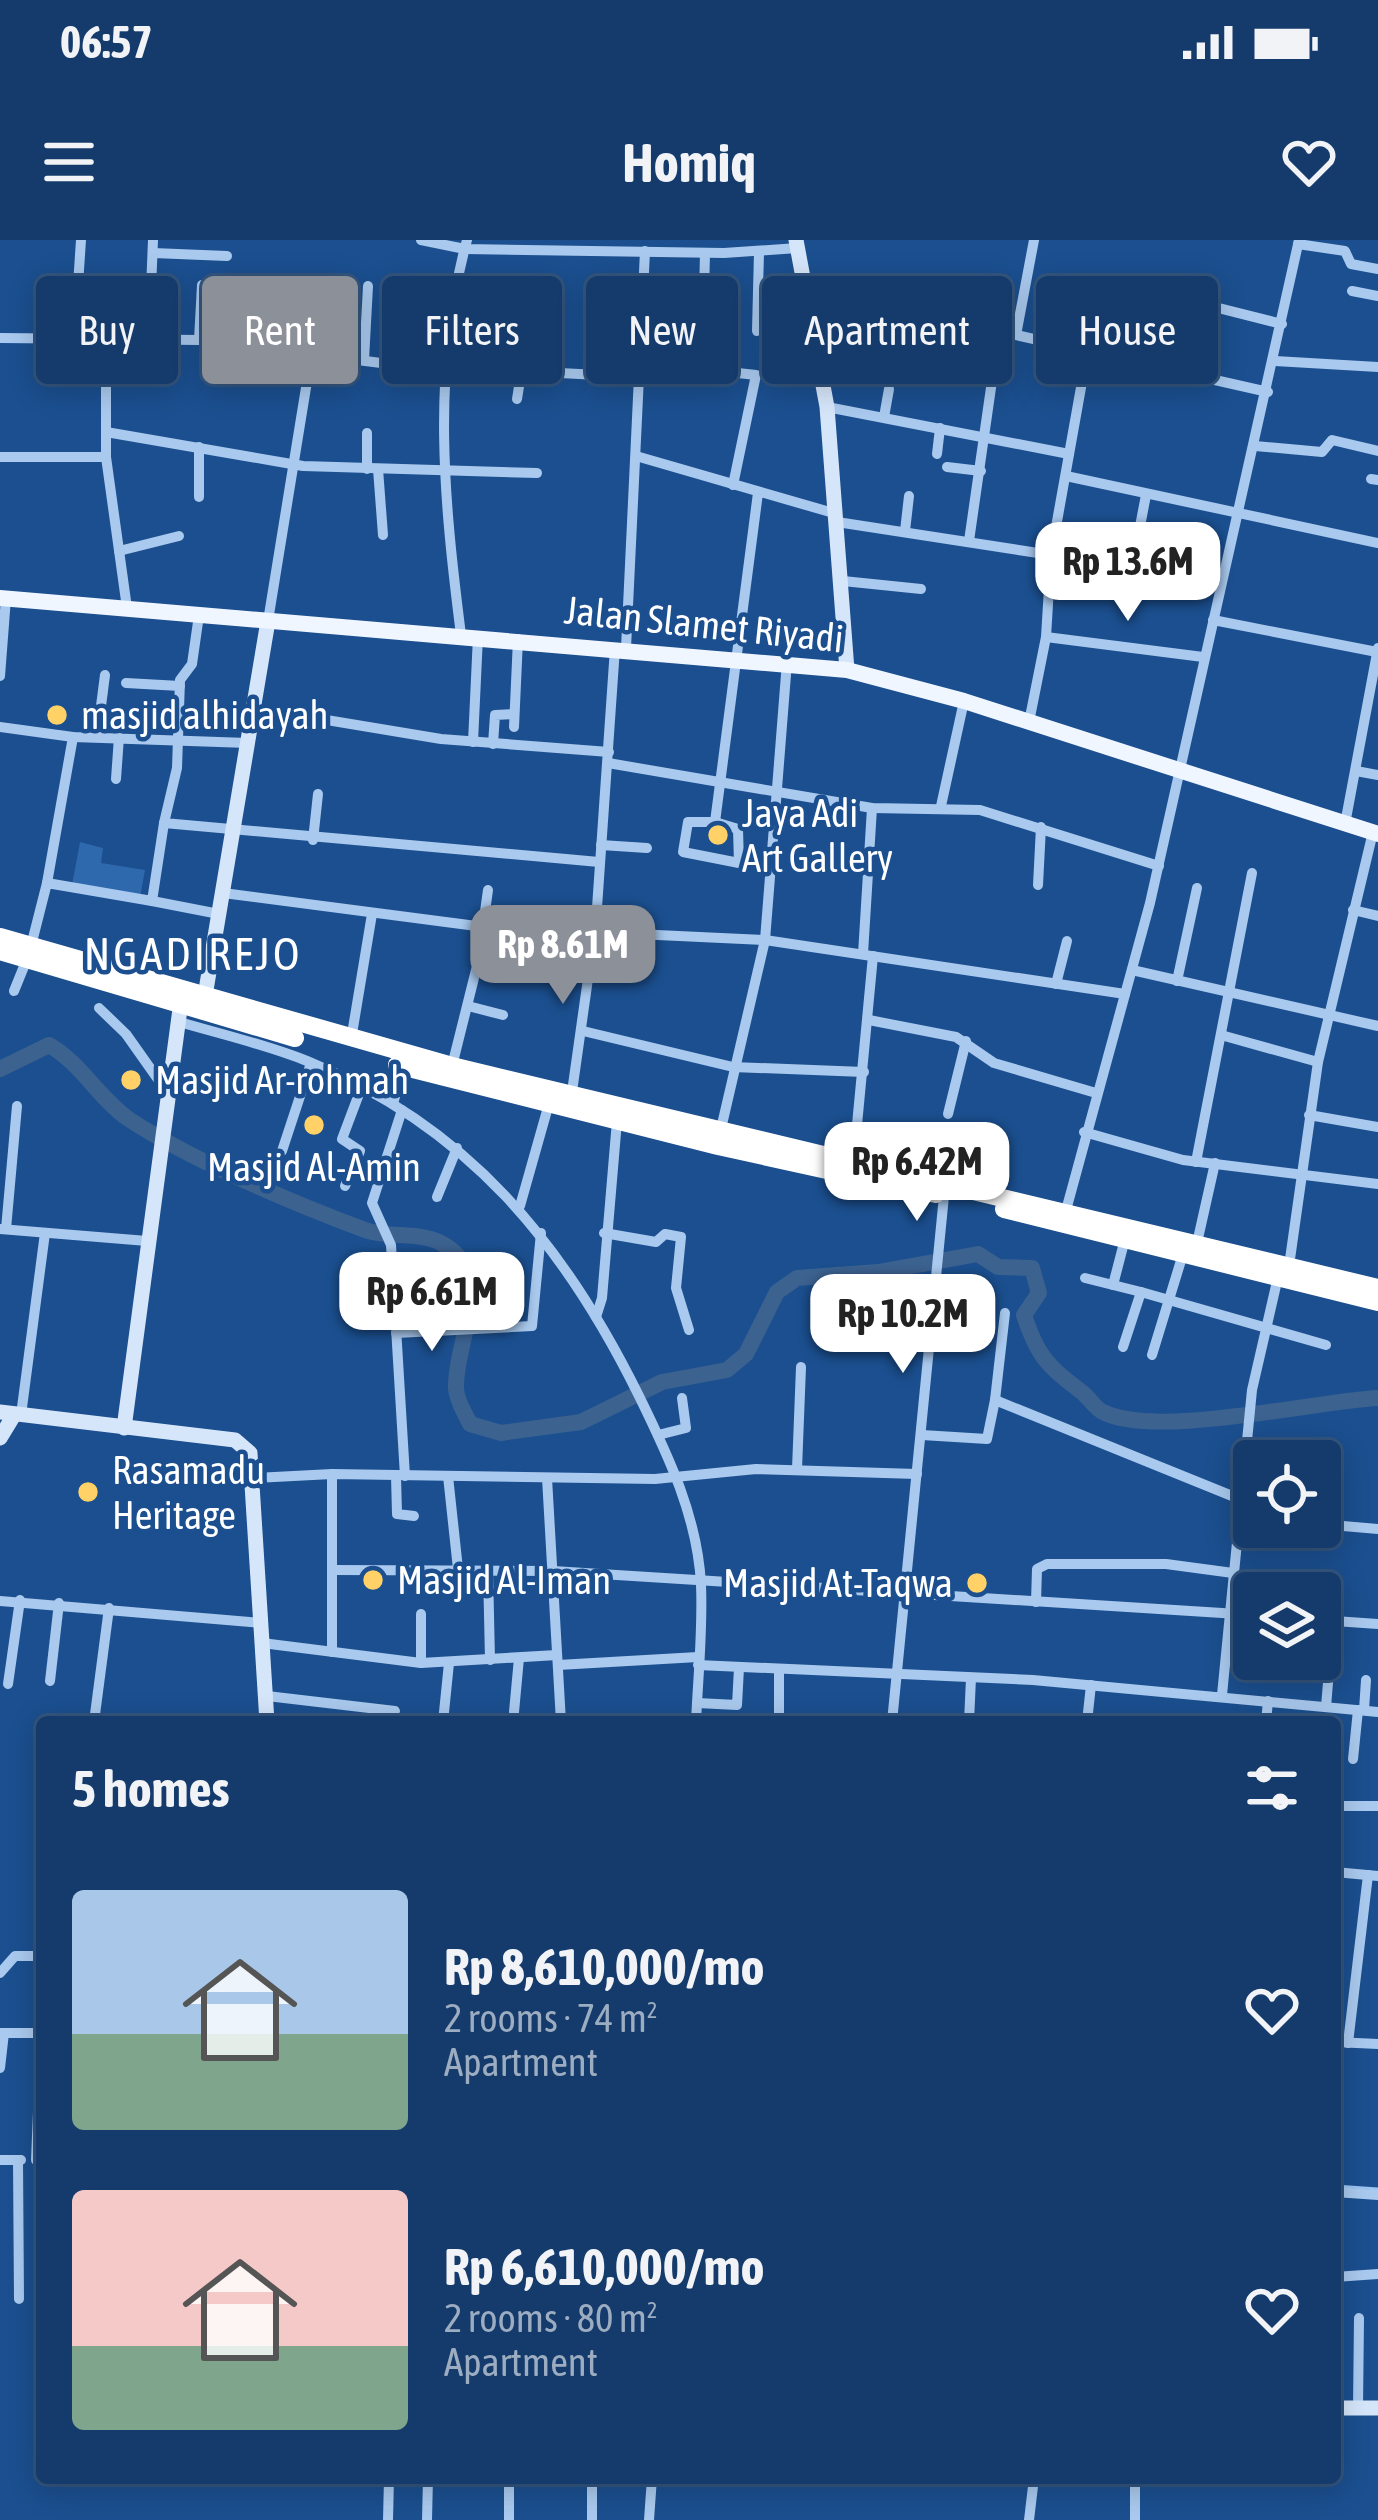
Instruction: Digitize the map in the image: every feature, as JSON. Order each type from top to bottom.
[{"type":"highway","points":[[0,937],[29,953],[179,1006],[203,1005],[452,1066],[616,1121],[1378,1288]]},
{"type":"highway","points":[[0,951],[29,953]]},
{"type":"highway","points":[[203,1005],[403,1066],[720,1134],[944,1196],[1065,1217],[1125,1239],[1190,1248]]},
{"type":"highway","points":[[1284,1271],[1378,1302]]},
{"type":"main road","name":"Jalan Slamet Riyadi","points":[[3,598],[848,670],[964,701],[1376,833]]},
{"type":"street","points":[[79,276],[81,240]]},
{"type":"street","points":[[421,240],[705,253],[759,253],[797,244],[804,276]]},
{"type":"street","points":[[1016,335],[1034,240]]},
{"type":"street","points":[[1065,1217],[1084,1132],[1159,866],[1299,242],[1345,251],[1351,263],[1378,268]]},
{"type":"street","points":[[460,276],[466,244]]},
{"type":"street","points":[[152,276],[153,246],[226,256]]},
{"type":"street","points":[[643,276],[645,251]]},
{"type":"street","points":[[704,276],[705,253]]},
{"type":"street","points":[[757,331],[759,253]]},
{"type":"street","points":[[199,340],[202,285]]},
{"type":"street","points":[[364,360],[368,286]]},
{"type":"street","points":[[1352,291],[1378,296]]},
{"type":"street","points":[[1218,308],[1282,324]]},
{"type":"street","points":[[1012,334],[1036,340]]},
{"type":"street","points":[[0,338],[36,338]]},
{"type":"street","points":[[178,340],[202,340]]},
{"type":"street","points":[[358,360],[382,361]]},
{"type":"street","points":[[1275,362],[1378,367]]},
{"type":"street","points":[[733,485],[756,375],[738,373]]},
{"type":"street","points":[[1218,381],[1268,392]]},
{"type":"street","points":[[106,384],[106,457],[127,608]]},
{"type":"street","points":[[203,1005],[306,384]]},
{"type":"street","points":[[443,384],[442,469],[470,636],[473,742]]},
{"type":"street","points":[[517,399],[521,384]]},
{"type":"street","points":[[520,1206],[583,1031],[621,648],[636,456],[636,384]]},
{"type":"street","points":[[824,384],[848,670]]},
{"type":"street","points":[[969,541],[993,384]]},
{"type":"street","points":[[1029,722],[1046,638],[1051,555],[1082,384]]},
{"type":"street","points":[[884,417],[890,389]]},
{"type":"street","points":[[827,407],[1069,454]]},
{"type":"street","points":[[937,454],[940,428]]},
{"type":"street","points":[[106,432],[291,465],[537,473]]},
{"type":"street","points":[[367,433],[383,535]]},
{"type":"street","points":[[1255,446],[1319,452],[1332,440],[1378,451]]},
{"type":"street","points":[[199,447],[199,497]]},
{"type":"street","points":[[636,456],[837,518],[1051,555]]},
{"type":"street","points":[[0,457],[106,457]]},
{"type":"street","points":[[947,467],[981,471]]},
{"type":"street","points":[[1066,476],[1378,543]]},
{"type":"street","points":[[715,822],[758,493]]},
{"type":"street","points":[[1137,542],[1146,494]]},
{"type":"street","points":[[905,531],[909,496]]},
{"type":"street","points":[[119,551],[178,536]]},
{"type":"street","points":[[843,581],[921,589]]},
{"type":"street","points":[[0,676],[3,598]]},
{"type":"street","points":[[152,901],[180,736],[180,686],[192,664],[199,614]]},
{"type":"street","points":[[1213,620],[1378,650],[1345,824]]},
{"type":"street","points":[[1046,638],[1203,657]]},
{"type":"street","points":[[493,744],[495,715],[514,721],[518,639]]},
{"type":"street","points":[[720,1134],[765,940],[787,662]]},
{"type":"street","points":[[97,737],[105,675]]},
{"type":"street","points":[[126,682],[180,686]]},
{"type":"street","points":[[941,806],[964,701]]},
{"type":"street","points":[[254,708],[608,758],[776,794],[872,808],[941,806],[1041,826],[1159,866]]},
{"type":"street","points":[[0,728],[73,737],[180,736],[248,742]]},
{"type":"street","points":[[14,991],[47,883],[73,737]]},
{"type":"street","points":[[116,779],[119,737]]},
{"type":"street","points":[[1356,771],[1378,775]]},
{"type":"street","points":[[313,839],[318,794]]},
{"type":"street","points":[[853,1170],[869,1020],[872,808]]},
{"type":"street","points":[[715,822],[738,829],[739,863],[682,851],[688,823],[715,822]]},
{"type":"street","points":[[164,823],[599,862]]},
{"type":"street","points":[[1038,885],[1041,826]]},
{"type":"street","points":[[1249,1440],[1251,1402],[1265,1331],[1284,1271],[1327,1017],[1376,833]]},
{"type":"street","points":[[601,845],[647,848]]},
{"type":"street","points":[[1196,1162],[1252,873]]},
{"type":"street","points":[[47,883],[219,914]]},
{"type":"street","points":[[1178,981],[1197,888]]},
{"type":"street","points":[[452,1066],[468,1006],[488,890]]},
{"type":"street","points":[[223,893],[484,927],[595,928],[765,940],[1125,994]]},
{"type":"street","points":[[1353,910],[1378,916]]},
{"type":"street","points":[[351,1040],[372,914]]},
{"type":"street","points":[[1057,984],[1067,941]]},
{"type":"street","points":[[1132,970],[1378,1026]]},
{"type":"street","points":[[124,1428],[179,1006],[362,1086],[397,1107],[457,1148],[541,1232],[596,1317],[677,1478],[701,1583],[696,1716]]},
{"type":"street","points":[[468,1006],[503,1015]]},
{"type":"street","points":[[99,1008],[126,1034],[167,1093]]},
{"type":"street","points":[[869,1020],[966,1041],[994,1063],[1096,1093]]},
{"type":"street","points":[[583,1031],[733,1066],[863,1072]]},
{"type":"street","points":[[1221,1035],[1318,1062]]},
{"type":"street","points":[[948,1114],[966,1041]]},
{"type":"street","points":[[283,1151],[311,1063]]},
{"type":"street","points":[[403,1066],[373,1195],[374,1212],[389,1239],[401,1476],[397,1514],[414,1516]]},
{"type":"street","points":[[344,1186],[360,1151],[342,1139],[362,1086]]},
{"type":"street","points":[[17,1106],[3,1229],[147,1241]]},
{"type":"street","points":[[1310,1115],[1377,1127],[1378,1110]]},
{"type":"street","points":[[596,1317],[602,1298],[616,1121]]},
{"type":"street","points":[[1084,1132],[1196,1162],[1378,1184]]},
{"type":"street","points":[[437,1197],[457,1148]]},
{"type":"street","points":[[1152,1355],[1215,1163]]},
{"type":"street","points":[[892,1716],[944,1196]]},
{"type":"street","points":[[396,1333],[532,1326],[541,1232]]},
{"type":"street","points":[[0,1438],[12,1414],[45,1233]]},
{"type":"street","points":[[604,1233],[656,1242],[663,1234],[681,1237],[676,1288],[689,1330]]},
{"type":"street","points":[[1113,1285],[1125,1239]]},
{"type":"street","points":[[1084,1278],[1325,1345]]},
{"type":"street","points":[[1124,1348],[1141,1292]]},
{"type":"street","points":[[922,1435],[987,1439],[1006,1312]]},
{"type":"street","points":[[797,1469],[801,1366]]},
{"type":"street","points":[[658,1436],[686,1428],[682,1399]]},
{"type":"street","points":[[994,1400],[1233,1496]]},
{"type":"street","points":[[12,1414],[235,1440],[250,1453],[267,1716]]},
{"type":"street","points":[[255,1478],[332,1474],[677,1478],[797,1469],[917,1474]]},
{"type":"street","points":[[332,1474],[332,1652]]},
{"type":"street","points":[[448,1476],[458,1569]]},
{"type":"street","points":[[547,1478],[561,1716]]},
{"type":"street","points":[[1341,1526],[1378,1529]]},
{"type":"street","points":[[1036,1602],[1037,1569],[1047,1564],[1166,1564],[1233,1573],[1222,1695]]},
{"type":"street","points":[[332,1570],[553,1571],[1233,1613]]},
{"type":"street","points":[[488,1570],[490,1660]]},
{"type":"street","points":[[8,1684],[20,1600]]},
{"type":"street","points":[[0,1601],[262,1623]]},
{"type":"street","points":[[50,1681],[59,1604]]},
{"type":"street","points":[[95,1716],[109,1607]]},
{"type":"street","points":[[421,1663],[422,1614]]},
{"type":"street","points":[[1341,1621],[1378,1624]]},
{"type":"street","points":[[262,1643],[421,1663],[519,1658],[698,1661],[739,1668],[1091,1685],[1378,1712]]},
{"type":"street","points":[[514,1712],[519,1658]]},
{"type":"street","points":[[444,1716],[449,1663]]},
{"type":"street","points":[[697,1702],[737,1705],[739,1668]]},
{"type":"street","points":[[779,1670],[779,1716]]},
{"type":"street","points":[[969,1716],[971,1678]]},
{"type":"street","points":[[1326,1680],[1326,1707]]},
{"type":"street","points":[[1353,1759],[1366,1680]]},
{"type":"street","points":[[1088,1716],[1091,1685]]},
{"type":"street","points":[[267,1696],[395,1711]]},
{"type":"street","points":[[1267,1716],[1268,1702]]},
{"type":"street","points":[[1341,1806],[1378,1806]]},
{"type":"street","points":[[1341,1873],[1373,1876],[1342,2042],[1378,2044]]},
{"type":"street","points":[[0,1972],[15,1956],[36,1956]]},
{"type":"street","points":[[0,2068],[2,2033],[36,2033]]},
{"type":"street","points":[[0,2160],[36,2159]]},
{"type":"street","points":[[19,2160],[19,2299]]},
{"type":"street","points":[[1341,2192],[1378,2195]]},
{"type":"street","points":[[1341,2276],[1378,2274]]},
{"type":"street","points":[[1358,2408],[1359,2318]]},
{"type":"street","points":[[1341,2408],[1378,2408]]},
{"type":"street","points":[[388,2520],[389,2484]]},
{"type":"street","points":[[428,2484],[428,2520]]},
{"type":"street","points":[[509,2484],[509,2520]]},
{"type":"street","points":[[592,2484],[592,2520]]},
{"type":"street","points":[[649,2520],[652,2484]]},
{"type":"street","points":[[1029,2520],[1033,2484]]},
{"type":"street","points":[[1135,2484],[1136,2520]]},
{"type":"shaded area","points":[[80,842],[103,848],[101,863],[145,870],[140,898],[72,885]]},
{"type":"waterway","points":[[0,1069],[49,1045],[130,1120],[183,1151],[365,1230],[431,1239],[457,1255],[467,1271],[470,1289],[457,1394],[470,1424],[501,1433],[581,1422],[662,1382],[727,1370],[746,1354],[777,1292],[797,1278],[878,1272],[978,1254],[998,1267],[1032,1268],[1039,1293],[1024,1315],[1034,1342],[1053,1368],[1103,1412],[1159,1422],[1378,1398]]},
{"type":"waterway","points":[[1341,2186],[1378,2189]]},
{"type":"place","name":"masjid alhidayah","points":[[57,715]]},
{"type":"place","name":"Jaya Adi Art Gallery","points":[[718,835]]},
{"type":"place","name":"Masjid Ar-rohmah","points":[[131,1080]]},
{"type":"place","name":"Masjid Al-Amin","points":[[314,1125]]},
{"type":"place","name":"Rasamadu Heritage","points":[[88,1492]]},
{"type":"place","name":"Masjid Al-Iman","points":[[373,1580]]},
{"type":"place","name":"Masjid At-Taqwa","points":[[977,1583]]},
{"type":"district","name":"NGADIREJO","points":[[193,954]]}]
